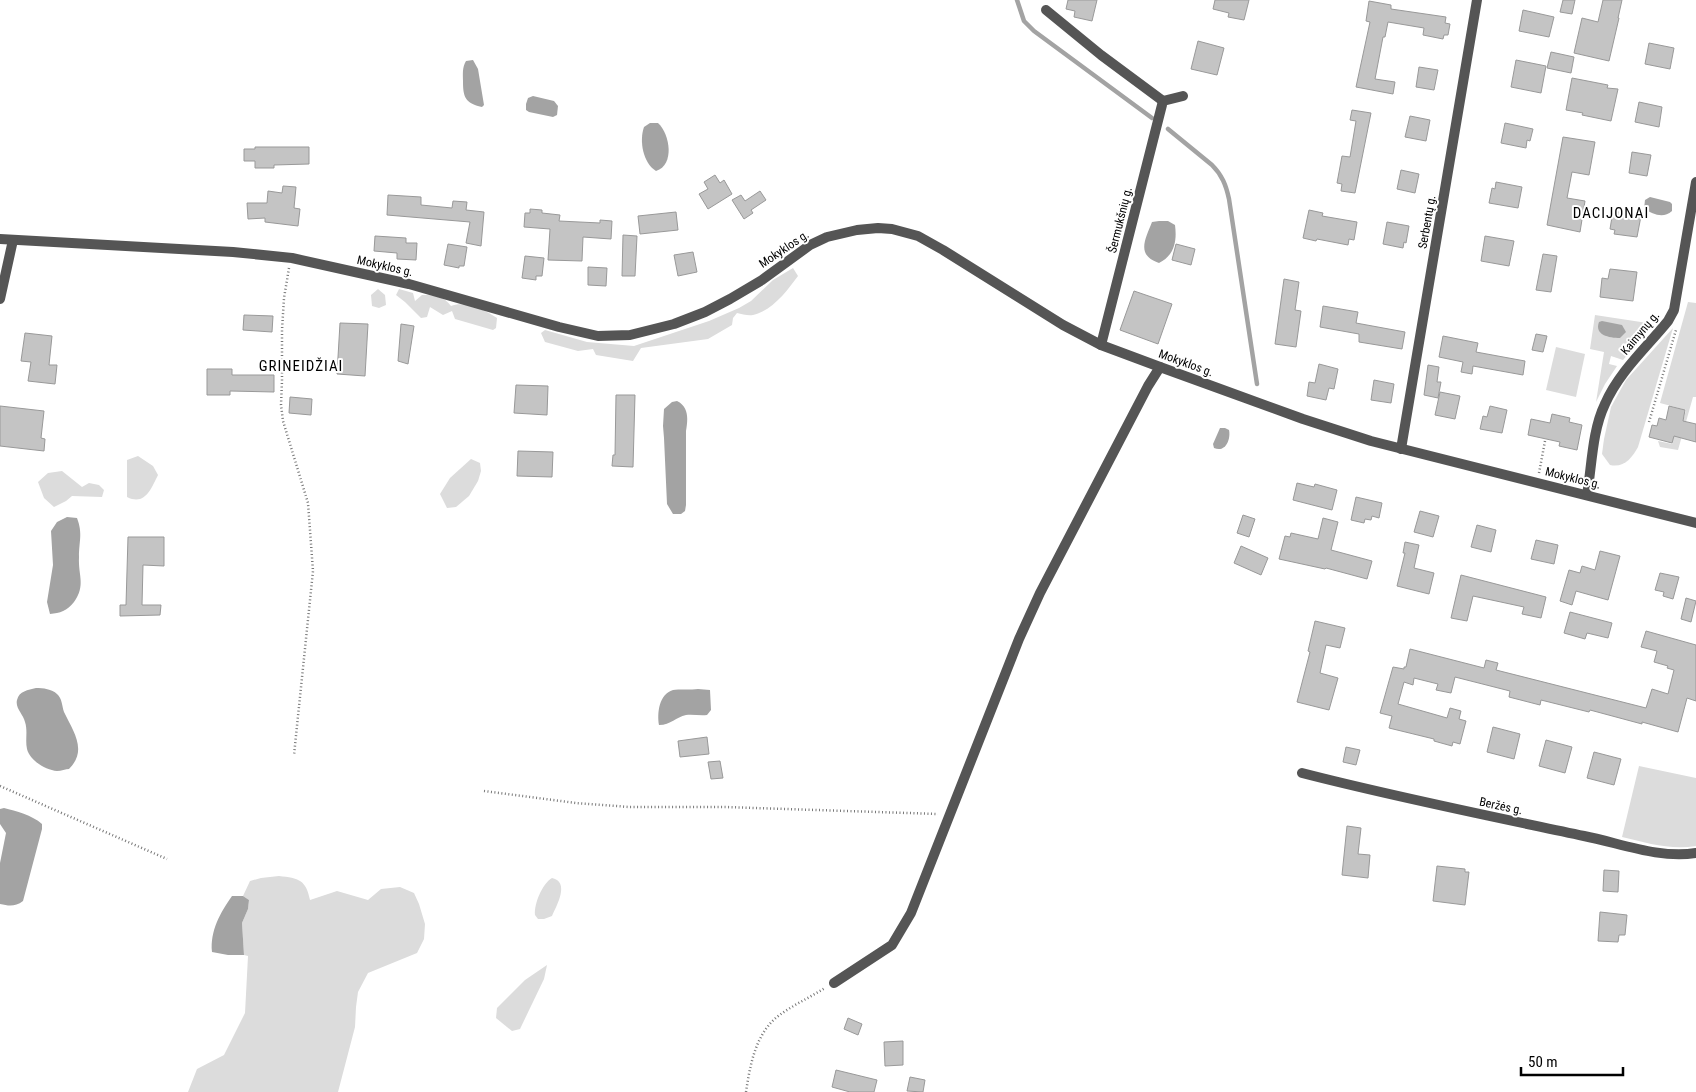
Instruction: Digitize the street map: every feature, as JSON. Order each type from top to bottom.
[{"type":"street","name":"Serbentų g.","points":[[1401,449],[1477,0]]},
{"type":"street","points":[[1046,10],[1101,56],[1163,102],[1183,96]]},
{"type":"street","name":"Šermukšnių g.","points":[[1102,345],[1163,102]]},
{"type":"street","name":"Kaimynų g.","points":[[1587,495],[1595,442],[1604,405],[1620,377],[1668,321],[1674,310],[1696,182]]},
{"type":"street","name":"Mokyklos g.","points":[[0,239],[233,252],[292,258],[409,284],[559,327],[598,336],[630,335],[674,324],[722,303],[762,280],[810,245],[827,237],[857,230],[892,229],[918,236],[943,250],[1063,325],[1102,345],[1160,367],[1303,419],[1401,449],[1696,523]]},
{"type":"street","points":[[0,299],[13,240]]},
{"type":"street","points":[[831,985],[892,945],[911,913],[1019,639],[1040,593],[1148,386],[1160,367]]},
{"type":"street","name":"Beržės g.","points":[[1302,773],[1646,851],[1670,854],[1696,853]]},
{"type":"path","points":[[292,258],[284,306],[281,405],[283,421],[308,503],[312,571],[294,756]]},
{"type":"path","points":[[1649,422],[1677,326],[1678,318],[1674,310]]},
{"type":"path","points":[[1540,466],[1545,441]]},
{"type":"path","points":[[0,786],[167,859]]},
{"type":"path","points":[[484,791],[576,803],[629,807],[716,807],[949,815]]},
{"type":"path","points":[[746,1092],[750,1066],[762,1035],[777,1018],[831,985]]},
{"type":"shaded area","points":[[473,60],[478,69],[484,105],[482,107],[472,104],[466,98],[464,91],[464,66],[466,61]]},
{"type":"shaded area","points":[[533,96],[554,101],[558,106],[557,115],[553,117],[526,110],[528,98]]},
{"type":"shaded area","points":[[650,123],[658,123],[662,128],[668,141],[669,149],[666,163],[656,171],[648,163],[642,145],[644,127]]},
{"type":"shaded area","points":[[1650,197],[1670,202],[1672,204],[1672,211],[1662,215],[1654,214],[1644,209],[1645,200]]},
{"type":"shaded area","points":[[1168,221],[1175,225],[1176,236],[1174,247],[1169,256],[1159,263],[1147,256],[1144,246],[1152,222]]},
{"type":"shaded area","points":[[793,268],[798,276],[773,305],[760,313],[745,315],[737,313],[733,318],[732,325],[708,339],[641,348],[633,361],[596,355],[593,349],[578,351],[545,342],[541,333],[545,330],[587,342],[634,346],[709,321],[739,308],[751,301],[773,280]]},
{"type":"shaded area","points":[[378,289],[385,295],[386,305],[379,308],[372,306],[371,295]]},
{"type":"shaded area","points":[[399,289],[413,293],[415,301],[422,295],[431,295],[442,298],[451,306],[462,304],[481,309],[497,318],[496,328],[493,330],[455,319],[452,311],[443,315],[430,307],[427,317],[421,318],[396,295]]},
{"type":"shaded area","points":[[1688,302],[1696,303],[1696,397],[1693,397],[1678,450],[1660,447],[1658,441],[1672,444],[1676,428],[1681,429],[1686,410],[1660,403]]},
{"type":"shaded area","points":[[1595,315],[1654,324],[1623,360],[1611,356],[1609,364],[1617,366],[1596,402],[1604,352],[1590,349]]},
{"type":"shaded area","points":[[1599,322],[1622,325],[1626,332],[1620,338],[1604,335],[1598,326]]},
{"type":"shaded area","points":[[1673,328],[1638,447],[1633,455],[1623,464],[1610,465],[1602,454],[1611,407],[1626,380]]},
{"type":"shaded area","points":[[1556,347],[1585,354],[1576,397],[1546,390]]},
{"type":"shaded area","points":[[677,401],[686,410],[687,418],[686,505],[685,511],[681,514],[673,514],[667,504],[663,426],[664,409],[672,402]]},
{"type":"shaded area","points":[[1220,428],[1229,430],[1229,438],[1224,447],[1218,449],[1214,448],[1213,444]]},
{"type":"shaded area","points":[[138,456],[153,466],[158,475],[147,495],[143,498],[133,499],[127,497],[127,460]]},
{"type":"shaded area","points":[[471,459],[480,463],[481,471],[478,481],[469,496],[456,507],[447,508],[440,494],[450,478]]},
{"type":"shaded area","points":[[62,471],[82,487],[89,483],[99,485],[104,490],[102,497],[72,496],[54,507],[44,498],[38,482],[48,473]]},
{"type":"shaded area","points":[[67,517],[77,518],[80,529],[79,564],[81,585],[78,596],[69,608],[50,614],[47,602],[53,565],[51,531],[57,522]]},
{"type":"shaded area","points":[[36,688],[50,690],[59,696],[64,712],[75,733],[78,755],[69,769],[57,771],[48,769],[35,761],[27,749],[26,725],[17,706],[17,700],[22,693]]},
{"type":"shaded area","points":[[698,689],[710,690],[711,710],[707,715],[686,715],[667,724],[659,725],[660,704],[668,692]]},
{"type":"shaded area","points":[[1639,766],[1696,778],[1696,846],[1677,847],[1650,844],[1622,837]]},
{"type":"shaded area","points":[[4,808],[29,816],[42,824],[23,901],[12,906],[0,904],[0,863],[6,833],[0,824],[0,809]]},
{"type":"shaded area","points":[[279,876],[297,879],[304,884],[310,900],[337,891],[368,900],[381,889],[400,887],[414,893],[425,924],[424,939],[417,953],[368,973],[358,992],[355,1027],[338,1092],[188,1092],[197,1069],[224,1055],[245,1013],[248,956],[244,955],[242,923],[248,909],[249,900],[243,896],[250,881]]},
{"type":"shaded area","points":[[552,878],[560,884],[561,894],[559,900],[552,916],[538,919],[535,915],[537,900],[542,889]]},
{"type":"shaded area","points":[[232,896],[243,896],[249,900],[248,909],[242,923],[244,955],[212,952],[214,930]]},
{"type":"shaded area","points":[[547,965],[544,979],[520,1029],[512,1031],[496,1018],[497,1008],[525,980]]},
{"type":"building","points":[[1068,0],[1097,0],[1092,21],[1074,17],[1075,11],[1066,9]]},
{"type":"building","points":[[1215,0],[1249,0],[1244,20],[1228,17],[1229,13],[1213,9]]},
{"type":"building","points":[[1563,0],[1575,0],[1572,14],[1560,12]]},
{"type":"building","points":[[1603,0],[1622,0],[1609,61],[1574,53],[1582,18],[1598,22]]},
{"type":"building","points":[[1369,1],[1391,5],[1391,9],[1446,17],[1445,23],[1450,24],[1448,35],[1444,35],[1443,39],[1423,35],[1424,28],[1388,22],[1385,37],[1383,37],[1375,79],[1395,82],[1393,94],[1356,87],[1370,22],[1366,21]]},
{"type":"building","points":[[1523,10],[1554,17],[1549,37],[1519,31]]},
{"type":"building","points":[[1198,41],[1224,48],[1217,75],[1191,69]]},
{"type":"building","points":[[1649,43],[1674,48],[1670,69],[1645,64]]},
{"type":"building","points":[[1551,52],[1574,57],[1571,73],[1547,68]]},
{"type":"building","points":[[1516,60],[1546,66],[1541,93],[1511,87]]},
{"type":"building","points":[[1419,67],[1438,70],[1434,90],[1416,87]]},
{"type":"building","points":[[1572,78],[1608,85],[1607,88],[1618,89],[1611,121],[1566,110]]},
{"type":"building","points":[[1639,102],[1662,107],[1659,127],[1635,122]]},
{"type":"building","points":[[1352,110],[1371,113],[1355,193],[1341,191],[1342,184],[1337,183],[1342,156],[1350,157],[1356,121],[1350,120]]},
{"type":"building","points":[[1410,116],[1430,120],[1426,141],[1405,137]]},
{"type":"building","points":[[1505,123],[1533,129],[1530,141],[1527,140],[1526,148],[1501,143]]},
{"type":"building","points":[[1563,137],[1595,142],[1589,175],[1572,172],[1567,198],[1585,201],[1580,232],[1547,225]]},
{"type":"building","points":[[255,147],[309,147],[309,164],[274,165],[274,168],[255,168],[255,161],[244,161],[244,149],[255,149]]},
{"type":"building","points":[[1632,152],[1651,155],[1647,176],[1629,173]]},
{"type":"building","points":[[1401,170],[1419,174],[1415,193],[1397,189]]},
{"type":"building","points":[[715,175],[720,183],[724,180],[732,194],[708,209],[699,194],[708,189],[704,182]]},
{"type":"building","points":[[1496,182],[1522,187],[1518,208],[1489,203],[1492,188],[1495,189]]},
{"type":"building","points":[[283,186],[296,187],[294,208],[300,209],[298,226],[265,222],[265,218],[248,219],[247,203],[267,203],[268,191],[282,193]]},
{"type":"building","points":[[760,191],[766,200],[751,210],[753,213],[744,219],[732,200],[741,195],[745,201]]},
{"type":"building","points":[[388,195],[421,197],[421,205],[452,208],[453,201],[467,202],[466,210],[484,212],[481,246],[466,243],[470,222],[387,215]]},
{"type":"building","points":[[530,209],[542,210],[542,213],[560,215],[559,221],[600,223],[600,220],[612,221],[611,239],[583,237],[582,261],[548,260],[550,229],[524,227],[525,213],[530,213]]},
{"type":"building","points":[[1309,210],[1323,213],[1322,216],[1357,222],[1354,240],[1349,239],[1348,245],[1303,238]]},
{"type":"building","points":[[1613,211],[1641,216],[1637,237],[1614,234],[1615,230],[1610,229]]},
{"type":"building","points":[[676,212],[678,230],[640,234],[638,216]]},
{"type":"building","points":[[1387,222],[1409,226],[1406,243],[1404,242],[1403,248],[1383,244]]},
{"type":"building","points":[[623,235],[637,236],[635,276],[622,276]]},
{"type":"building","points":[[375,236],[406,238],[406,243],[417,243],[416,260],[397,259],[397,253],[374,251]]},
{"type":"building","points":[[1485,236],[1514,241],[1509,266],[1481,261]]},
{"type":"building","points":[[448,244],[467,247],[464,266],[459,266],[459,268],[444,265]]},
{"type":"building","points":[[1176,244],[1195,249],[1191,265],[1172,260]]},
{"type":"building","points":[[693,252],[697,272],[678,276],[674,255]]},
{"type":"building","points":[[1543,254],[1557,256],[1551,292],[1536,290]]},
{"type":"building","points":[[525,256],[544,258],[542,276],[536,276],[536,280],[522,278]]},
{"type":"building","points":[[588,267],[607,268],[606,286],[588,285]]},
{"type":"building","points":[[1610,269],[1637,272],[1633,301],[1600,297],[1602,278],[1608,279]]},
{"type":"building","points":[[1284,279],[1299,282],[1295,310],[1301,311],[1296,347],[1275,344]]},
{"type":"building","points":[[1134,291],[1172,304],[1158,344],[1120,330]]},
{"type":"building","points":[[1323,306],[1358,312],[1356,323],[1405,332],[1402,349],[1359,342],[1359,334],[1320,327]]},
{"type":"building","points":[[244,315],[273,316],[272,332],[243,330]]},
{"type":"building","points":[[340,323],[368,324],[365,376],[337,374]]},
{"type":"building","points":[[401,324],[414,326],[408,364],[398,361]]},
{"type":"building","points":[[25,333],[52,336],[49,365],[57,365],[55,384],[28,381],[31,362],[21,361]]},
{"type":"building","points":[[1536,334],[1547,336],[1543,352],[1532,350]]},
{"type":"building","points":[[1443,336],[1478,343],[1476,352],[1525,361],[1523,375],[1473,366],[1472,374],[1461,372],[1463,362],[1439,357]]},
{"type":"building","points":[[1319,364],[1338,369],[1334,389],[1329,388],[1326,400],[1307,396],[1309,382],[1315,383]]},
{"type":"building","points":[[1428,365],[1439,367],[1437,382],[1441,382],[1438,398],[1424,395]]},
{"type":"building","points":[[207,369],[232,369],[232,375],[274,375],[274,392],[230,391],[230,395],[207,395]]},
{"type":"building","points":[[1374,380],[1394,384],[1391,403],[1371,400]]},
{"type":"building","points":[[516,385],[548,386],[547,415],[514,413]]},
{"type":"building","points":[[1440,392],[1460,396],[1455,419],[1435,415]]},
{"type":"building","points":[[616,395],[635,395],[633,467],[612,466],[613,455],[615,455]]},
{"type":"building","points":[[290,397],[312,399],[311,415],[289,413]]},
{"type":"building","points":[[0,406],[44,411],[41,438],[45,439],[44,451],[0,446]]},
{"type":"building","points":[[1490,406],[1507,410],[1502,433],[1480,429],[1483,416],[1487,417]]},
{"type":"building","points":[[1669,406],[1685,410],[1683,421],[1696,424],[1696,442],[1674,436],[1672,443],[1649,437],[1652,425],[1657,426],[1659,418],[1666,420]]},
{"type":"building","points":[[1552,414],[1570,418],[1569,422],[1582,425],[1577,450],[1559,446],[1560,442],[1528,435],[1531,419],[1550,423]]},
{"type":"building","points":[[518,451],[553,452],[552,477],[517,476]]},
{"type":"building","points":[[1297,483],[1314,487],[1315,484],[1337,490],[1332,510],[1293,500]]},
{"type":"building","points":[[1356,497],[1382,503],[1379,518],[1372,516],[1371,520],[1365,519],[1364,523],[1351,520]]},
{"type":"building","points":[[1420,511],[1439,516],[1433,537],[1414,532]]},
{"type":"building","points":[[1243,515],[1255,519],[1249,537],[1237,533]]},
{"type":"building","points":[[1323,518],[1338,522],[1331,550],[1372,561],[1367,579],[1326,568],[1279,559],[1285,536],[1290,537],[1291,533],[1318,539]]},
{"type":"building","points":[[1477,525],[1496,530],[1491,552],[1471,547]]},
{"type":"building","points":[[128,537],[164,537],[164,566],[143,565],[142,605],[161,605],[160,615],[120,616],[120,605],[126,605]]},
{"type":"building","points":[[1536,540],[1558,545],[1554,564],[1531,559]]},
{"type":"building","points":[[1405,542],[1419,545],[1414,568],[1434,573],[1429,594],[1397,586],[1405,553],[1403,553]]},
{"type":"building","points":[[1241,546],[1268,558],[1261,575],[1234,563]]},
{"type":"building","points":[[1600,551],[1620,556],[1608,600],[1576,591],[1572,605],[1560,601],[1569,570],[1580,573],[1582,566],[1595,570]]},
{"type":"building","points":[[1660,573],[1679,577],[1673,599],[1663,596],[1664,592],[1655,590]]},
{"type":"building","points":[[1461,575],[1546,597],[1541,618],[1522,614],[1524,607],[1473,596],[1467,621],[1451,618]]},
{"type":"building","points":[[1686,598],[1696,601],[1691,622],[1681,619]]},
{"type":"building","points":[[1570,612],[1612,623],[1608,638],[1587,633],[1585,639],[1564,633]]},
{"type":"building","points":[[1315,621],[1345,628],[1340,648],[1326,645],[1320,673],[1338,678],[1329,710],[1297,702],[1310,652],[1308,651]]},
{"type":"building","points":[[1646,631],[1696,645],[1696,701],[1687,698],[1678,732],[1642,722],[1642,724],[1590,710],[1589,712],[1541,700],[1540,705],[1509,697],[1510,691],[1455,677],[1451,693],[1436,690],[1438,684],[1414,678],[1413,685],[1404,682],[1398,704],[1447,718],[1450,708],[1461,711],[1459,719],[1466,721],[1460,744],[1453,742],[1452,746],[1434,741],[1434,739],[1389,728],[1392,716],[1380,713],[1393,667],[1404,669],[1406,667],[1410,649],[1484,668],[1486,660],[1498,663],[1496,670],[1646,708],[1652,689],[1668,694],[1674,670],[1654,662],[1657,651],[1641,647]]},
{"type":"building","points":[[1493,727],[1520,734],[1514,759],[1487,752]]},
{"type":"building","points":[[707,737],[709,754],[680,757],[678,741]]},
{"type":"building","points":[[1546,740],[1572,747],[1565,773],[1539,766]]},
{"type":"building","points":[[1346,747],[1360,750],[1356,765],[1343,762]]},
{"type":"building","points":[[1594,752],[1621,759],[1614,785],[1587,778]]},
{"type":"building","points":[[720,761],[723,778],[711,779],[708,762]]},
{"type":"building","points":[[1347,826],[1361,828],[1358,854],[1370,855],[1368,878],[1342,875]]},
{"type":"building","points":[[1437,866],[1465,869],[1465,872],[1469,872],[1465,905],[1433,901]]},
{"type":"building","points":[[1604,870],[1619,871],[1618,892],[1603,891]]},
{"type":"building","points":[[1600,912],[1627,915],[1625,935],[1619,935],[1618,942],[1598,941]]},
{"type":"building","points":[[848,1018],[862,1024],[858,1035],[844,1029]]},
{"type":"building","points":[[903,1041],[903,1065],[885,1066],[884,1042]]},
{"type":"building","points":[[836,1070],[877,1080],[874,1092],[850,1092],[832,1087]]},
{"type":"building","points":[[910,1077],[925,1080],[923,1092],[907,1091]]},
{"type":"waterway","points":[[1017,0],[1024,21],[1034,31],[1152,118]]},
{"type":"waterway","points":[[1168,129],[1212,165],[1221,176],[1225,185],[1229,199],[1257,384]]},
{"type":"district","name":"DACIJONAI","points":[[1611,213]]},
{"type":"district","name":"GRINEIDŽIAI","points":[[301,366]]}]
